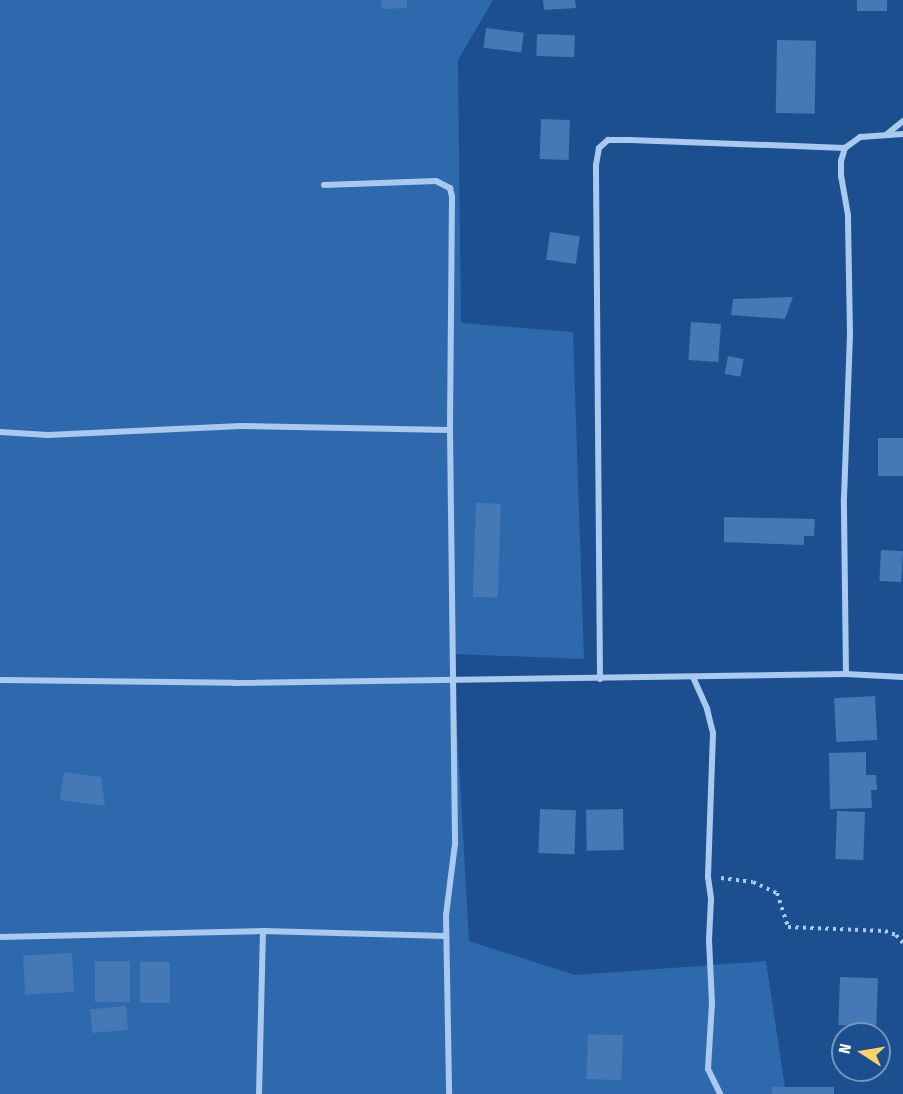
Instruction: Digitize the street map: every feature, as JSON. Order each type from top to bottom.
[{"type":"street","points":[[886,135],[903,121]]},
{"type":"street","points":[[600,678],[596,165],[599,148],[608,140],[630,140],[845,148],[860,137],[903,134]]},
{"type":"street","points":[[845,148],[841,176],[848,215],[850,334],[844,498],[846,674]]},
{"type":"street","points":[[324,185],[436,181],[450,188],[450,430],[455,844],[446,936],[449,1094]]},
{"type":"street","points":[[0,432],[48,435],[241,426],[450,430]]},
{"type":"street","points":[[0,680],[234,682],[846,674],[903,677]]},
{"type":"street","points":[[693,677],[707,709],[713,733],[708,877],[711,899],[709,940],[712,1003],[708,1069],[720,1094]]},
{"type":"street","points":[[0,937],[263,931],[446,936]]},
{"type":"street","points":[[259,1094],[263,931]]},
{"type":"path","points":[[708,877],[753,882],[777,893],[788,927],[885,931],[896,935],[903,943]]},
{"type":"shaded area","points":[[0,0],[493,0],[458,60],[461,323],[573,332],[584,659],[453,654],[469,941],[575,975],[766,961],[786,1094],[0,1094]]},
{"type":"building","points":[[381,0],[407,0],[407,8],[382,9]]},
{"type":"building","points":[[543,0],[575,0],[576,8],[544,10]]},
{"type":"building","points":[[857,0],[887,0],[887,11],[857,11]]},
{"type":"building","points":[[486,28],[524,33],[521,52],[484,48]]},
{"type":"building","points":[[537,34],[575,35],[574,57],[536,56]]},
{"type":"building","points":[[777,40],[816,41],[815,114],[776,113]]},
{"type":"building","points":[[541,119],[570,120],[569,160],[540,159]]},
{"type":"building","points":[[550,232],[580,236],[576,264],[546,260]]},
{"type":"building","points":[[793,297],[785,319],[731,315],[733,299]]},
{"type":"building","points":[[691,322],[721,324],[718,362],[688,360]]},
{"type":"building","points":[[728,356],[744,359],[740,377],[725,374]]},
{"type":"building","points":[[878,438],[903,438],[903,476],[878,476]]},
{"type":"building","points":[[476,503],[501,504],[498,598],[473,597]]},
{"type":"building","points":[[724,517],[815,519],[814,536],[804,536],[804,545],[724,542]]},
{"type":"building","points":[[881,550],[903,551],[901,582],[879,581]]},
{"type":"building","points":[[875,696],[877,740],[836,742],[834,698]]},
{"type":"building","points":[[866,752],[866,775],[876,775],[877,790],[871,790],[872,808],[830,809],[829,753]]},
{"type":"building","points":[[64,772],[101,777],[105,806],[60,800]]},
{"type":"building","points":[[540,809],[576,810],[574,854],[538,853]]},
{"type":"building","points":[[623,809],[624,850],[587,851],[586,810]]},
{"type":"building","points":[[837,811],[865,812],[863,860],[835,859]]},
{"type":"building","points":[[72,953],[74,992],[25,995],[23,956]]},
{"type":"building","points":[[95,961],[130,961],[130,1002],[95,1002]]},
{"type":"building","points":[[140,962],[170,962],[170,1003],[140,1003]]},
{"type":"building","points":[[840,977],[878,978],[876,1022],[838,1022]]},
{"type":"building","points":[[126,1006],[128,1030],[92,1033],[90,1009]]},
{"type":"building","points":[[588,1034],[623,1035],[621,1080],[586,1079]]},
{"type":"building","points":[[772,1087],[834,1087],[834,1094],[772,1094]]}]
